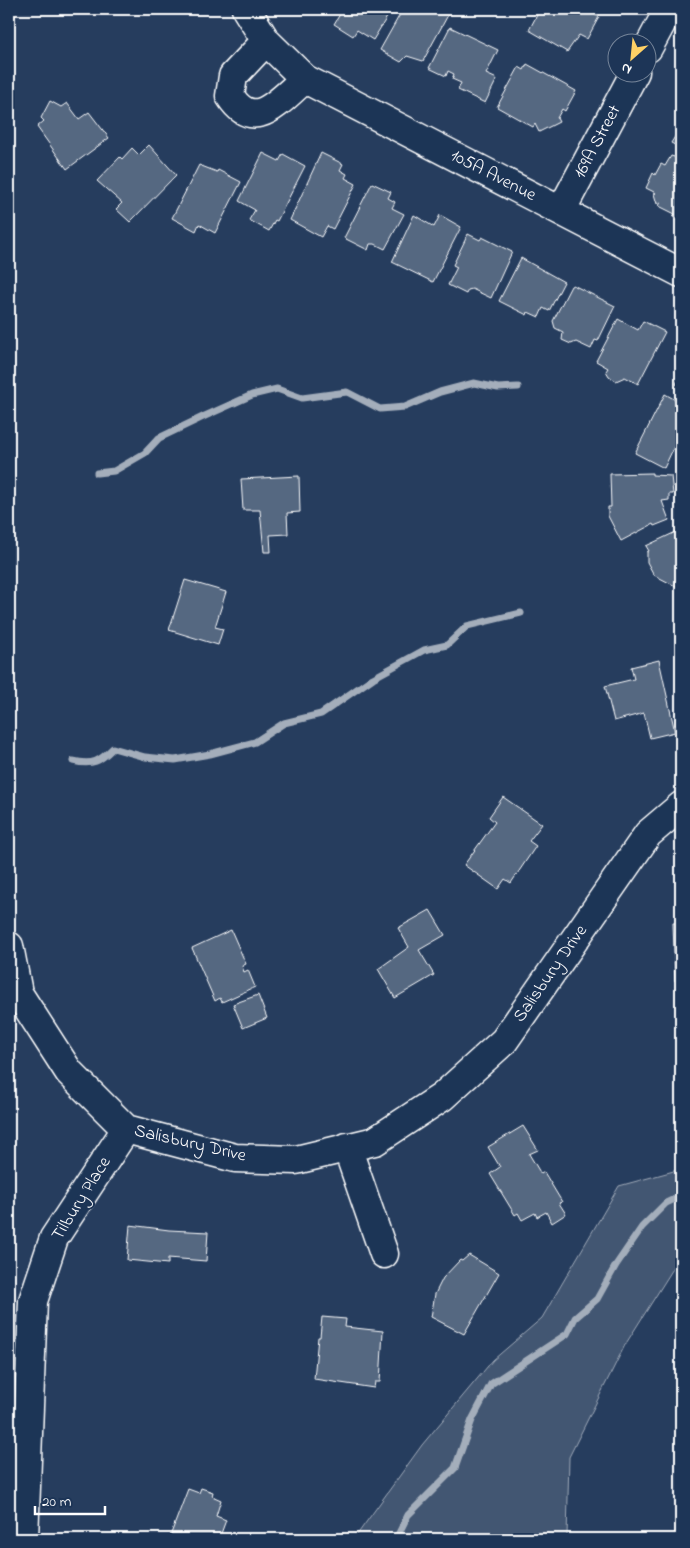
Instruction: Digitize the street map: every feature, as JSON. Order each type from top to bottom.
[{"type":"street","name":"105A Avenue","points":[[246,9],[266,41],[304,79],[681,273]]},
{"type":"street","points":[[657,32],[669,9]]},
{"type":"street","points":[[266,41],[233,76],[230,96],[235,104],[250,114],[259,114],[267,110],[304,79]]},
{"type":"street","name":"169A Street","points":[[561,211],[630,82]]},
{"type":"street","name":"Salisbury Drive","points":[[9,946],[18,993],[69,1072],[126,1129],[235,1158],[296,1160],[375,1141],[442,1098],[504,1041],[648,834],[681,806]]},
{"type":"street","name":"Tilbury Place","points":[[24,1539],[33,1301],[54,1238],[126,1129]]},
{"type":"street","points":[[347,1147],[384,1254]]},
{"type":"shaded area","points":[[681,1169],[681,1256],[625,1345],[569,1457],[567,1537],[565,1539],[354,1539],[422,1445],[493,1360],[542,1318],[619,1186]]},
{"type":"building","points":[[343,9],[392,9],[373,40],[357,30],[353,36],[334,24]]},
{"type":"building","points":[[403,9],[443,9],[441,11],[448,15],[423,61],[407,56],[401,62],[380,50]]},
{"type":"building","points":[[534,9],[584,9],[599,17],[587,39],[579,35],[567,52],[529,30],[537,15],[534,13],[536,10]]},
{"type":"building","points":[[450,27],[498,50],[486,74],[497,79],[485,103],[458,90],[461,83],[452,79],[454,74],[448,71],[446,76],[429,68]]},
{"type":"building","points":[[527,64],[576,91],[565,111],[562,109],[557,118],[559,122],[539,132],[535,124],[533,127],[497,107],[519,67],[524,70]]},
{"type":"building","points":[[50,101],[61,107],[67,103],[79,119],[89,112],[109,138],[67,169],[37,127],[44,121],[41,118]]},
{"type":"building","points":[[681,127],[681,148],[671,143]]},
{"type":"building","points":[[149,145],[176,175],[130,222],[116,209],[122,203],[97,181],[120,157],[122,159],[132,148],[139,155]]},
{"type":"building","points":[[263,153],[279,161],[283,154],[305,166],[277,221],[275,220],[269,231],[249,220],[255,210],[239,201]]},
{"type":"building","points":[[321,153],[343,164],[340,170],[347,174],[345,178],[356,184],[333,229],[327,226],[321,237],[290,220]]},
{"type":"building","points":[[671,156],[681,159],[681,221],[673,217],[675,214],[659,206],[661,202],[657,204],[654,194],[656,193],[646,188],[653,173],[655,175],[661,164],[665,166]]},
{"type":"building","points":[[199,165],[217,172],[218,170],[241,182],[215,233],[199,224],[196,231],[172,218]]},
{"type":"building","points":[[372,183],[391,192],[388,198],[395,202],[392,208],[404,214],[385,249],[375,244],[370,244],[368,250],[344,238]]},
{"type":"building","points":[[414,215],[434,227],[440,215],[461,227],[433,282],[392,262]]},
{"type":"building","points":[[468,234],[480,240],[482,237],[512,252],[491,298],[472,289],[468,290],[466,294],[448,285],[457,267],[453,265]]},
{"type":"building","points":[[521,258],[564,282],[549,311],[543,308],[539,317],[528,312],[527,315],[499,301]]},
{"type":"building","points":[[573,285],[615,306],[598,341],[595,340],[591,349],[576,342],[571,344],[562,340],[563,332],[555,328],[553,321]]},
{"type":"building","points":[[618,319],[638,330],[643,321],[665,332],[638,384],[625,377],[616,381],[609,376],[606,371],[608,368],[596,361]]},
{"type":"building","points":[[681,374],[681,387],[676,384]]},
{"type":"building","points":[[665,394],[681,403],[681,451],[674,447],[664,468],[635,453]]},
{"type":"building","points":[[652,473],[652,475],[671,476],[673,494],[669,494],[669,500],[662,501],[669,520],[654,526],[653,524],[621,541],[608,516],[608,507],[611,507],[610,474]]},
{"type":"building","points":[[299,476],[300,512],[287,513],[288,534],[270,535],[271,552],[264,552],[260,510],[243,510],[241,479]]},
{"type":"building","points":[[680,530],[681,589],[654,575],[647,562],[647,552],[649,551],[646,546]]},
{"type":"building","points":[[185,580],[226,592],[215,627],[223,629],[218,645],[169,630]]},
{"type":"building","points":[[659,660],[675,732],[650,738],[644,713],[614,721],[605,686],[634,679],[631,667]]},
{"type":"building","points":[[503,797],[542,824],[529,841],[536,846],[511,883],[505,879],[498,889],[464,865],[495,822],[489,817]]},
{"type":"building","points":[[430,910],[445,935],[419,950],[434,975],[395,998],[378,969],[409,947],[398,928]]},
{"type":"building","points":[[673,923],[681,923],[681,1010],[678,1011],[677,981],[675,981]]},
{"type":"building","points":[[231,930],[246,964],[242,966],[244,972],[248,970],[255,987],[222,1002],[220,998],[215,1001],[192,948]]},
{"type":"building","points":[[258,995],[267,1018],[243,1028],[233,1004]]},
{"type":"building","points":[[523,1126],[538,1150],[529,1154],[541,1174],[544,1172],[562,1202],[559,1203],[566,1214],[552,1223],[546,1212],[537,1217],[535,1213],[522,1220],[518,1213],[515,1215],[490,1174],[500,1167],[488,1147]]},
{"type":"building","points":[[130,1225],[208,1232],[206,1261],[168,1258],[168,1264],[127,1260]]},
{"type":"building","points":[[469,1255],[499,1273],[464,1334],[431,1317],[435,1294],[443,1278],[460,1260],[462,1261]]},
{"type":"building","points":[[322,1317],[346,1319],[345,1327],[383,1331],[380,1382],[375,1382],[374,1388],[314,1379]]},
{"type":"building","points":[[201,1488],[213,1492],[212,1496],[221,1500],[216,1516],[226,1520],[219,1539],[169,1539],[188,1489],[199,1493]]},
{"type":"waterway","points":[[97,473],[114,471],[145,453],[159,438],[205,416],[252,395],[277,389],[302,398],[347,392],[380,409],[405,407],[440,392],[474,383],[498,388],[518,387]]},
{"type":"waterway","points":[[73,761],[91,763],[100,759],[113,748],[145,757],[175,760],[210,754],[255,742],[284,723],[321,714],[373,678],[424,650],[447,645],[467,626],[521,613]]},
{"type":"waterway","points":[[396,1539],[408,1515],[455,1468],[472,1420],[491,1384],[567,1334],[575,1318],[597,1299],[616,1265],[642,1227],[666,1203],[681,1196]]}]
